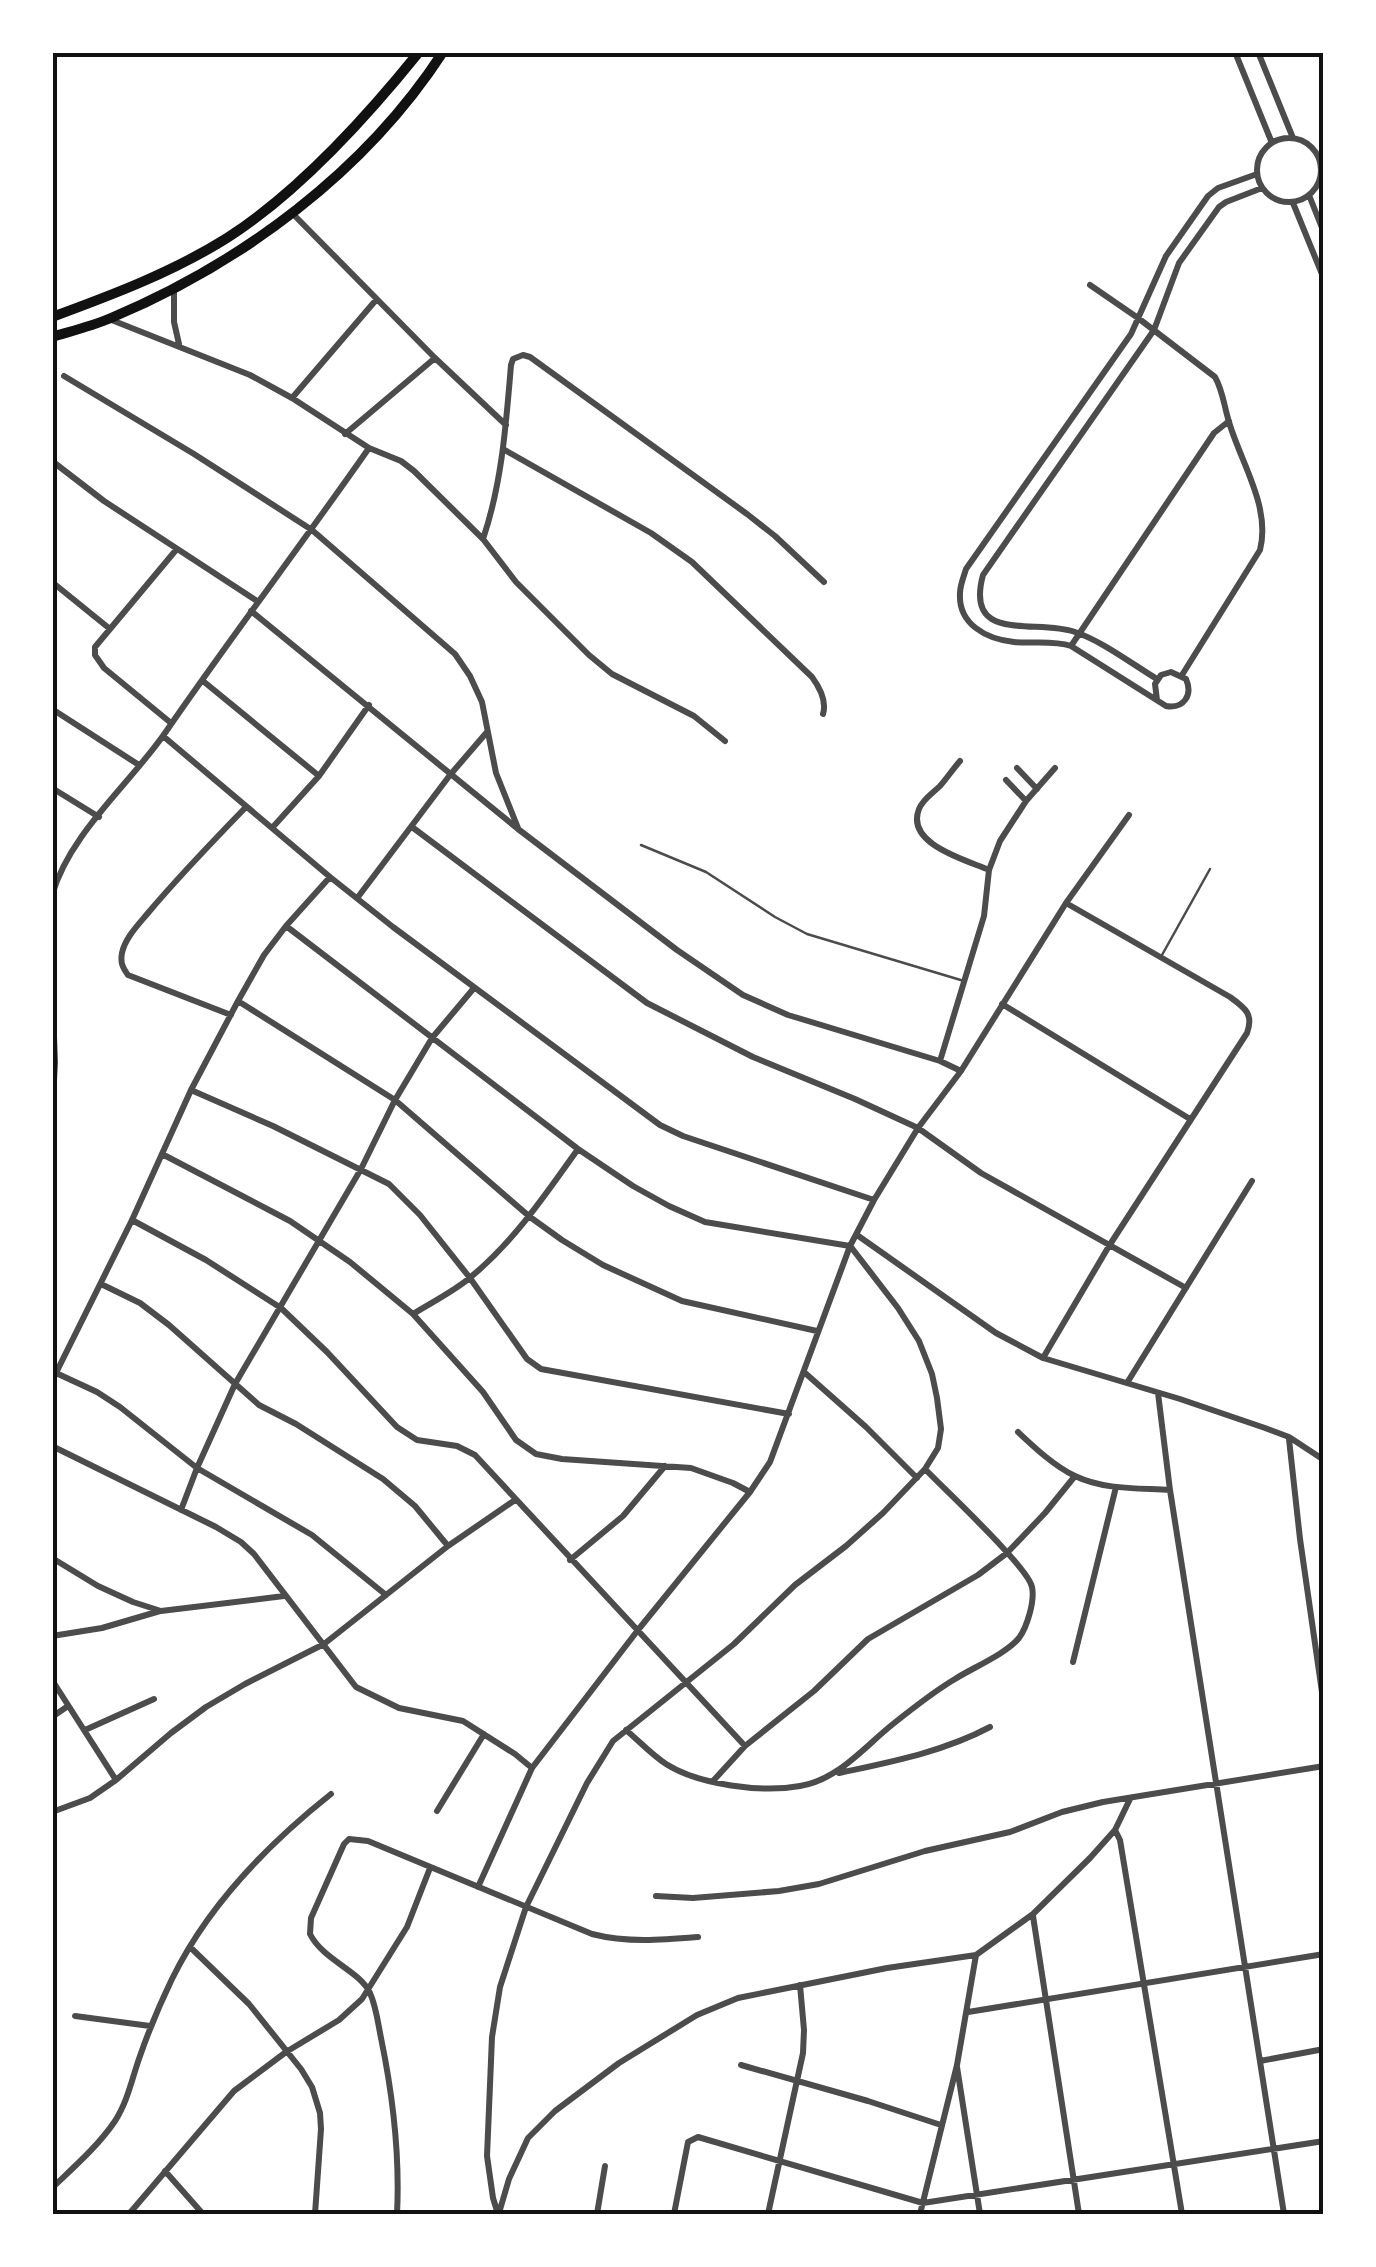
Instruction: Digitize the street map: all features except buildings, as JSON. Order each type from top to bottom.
[{"type":"highway","points":[[52,316],[123,291],[226,238],[281,198],[331,151],[369,113],[418,52]]},
{"type":"highway","points":[[52,337],[108,319],[174,288],[292,213],[363,150],[443,52]]},
{"type":"street","points":[[1234,52],[1272,143]]},
{"type":"street","points":[[1258,52],[1293,138]]},
{"type":"street","points":[[1293,138],[1320,152],[1321,174],[1317,188],[1293,203],[1272,198],[1262,188],[1257,174],[1262,153],[1272,143],[1293,138]]},
{"type":"street","points":[[1157,700],[1157,679],[1171,672],[1182,675],[1188,684],[1186,700],[1172,708],[1161,704],[1071,646],[991,638],[975,629],[963,614],[960,592],[966,569],[1131,334],[1166,256],[1208,196],[1218,188],[1257,174]]},
{"type":"street","points":[[1157,679],[1080,633],[1000,622],[980,607],[978,592],[983,575],[1154,330],[1180,263],[1219,207],[1262,188]]},
{"type":"street","points":[[1309,196],[1324,233]]},
{"type":"street","points":[[1293,203],[1324,279]]},
{"type":"street","points":[[292,213],[506,425]]},
{"type":"street","points":[[1090,285],[1215,377],[1261,509],[1265,532],[1260,550],[1182,675]]},
{"type":"street","points":[[174,288],[179,345]]},
{"type":"street","points":[[292,398],[376,300]]},
{"type":"street","points":[[108,319],[250,375],[368,448],[392,456],[414,471],[483,539],[516,582],[589,655],[612,674],[694,716],[725,741]]},
{"type":"street","points":[[483,539],[492,514],[503,449],[513,359],[530,357],[747,514],[824,582]]},
{"type":"street","points":[[345,434],[435,358]]},
{"type":"street","points":[[64,376],[312,530],[456,654],[482,702],[496,774],[518,829]]},
{"type":"street","points":[[1071,646],[1214,434],[1228,421]]},
{"type":"street","points":[[52,895],[62,867],[203,682],[368,448]]},
{"type":"street","points":[[503,449],[651,533],[692,562],[812,677],[825,702],[823,714]]},
{"type":"street","points":[[52,460],[104,501],[258,601]]},
{"type":"street","points":[[171,723],[104,668],[95,655],[95,647],[176,550]]},
{"type":"street","points":[[52,582],[110,629]]},
{"type":"street","points":[[251,612],[518,829],[743,996],[788,1015],[940,1061],[961,1071]]},
{"type":"street","points":[[203,682],[320,776]]},
{"type":"street","points":[[272,828],[320,776],[368,706]]},
{"type":"street","points":[[52,709],[139,764]]},
{"type":"street","points":[[358,898],[488,731]]},
{"type":"street","points":[[163,736],[330,877],[660,1125],[874,1200]]},
{"type":"street","points":[[960,761],[918,810],[917,826],[939,848],[989,870]]},
{"type":"street","points":[[1017,768],[1037,790]]},
{"type":"street","points":[[940,1061],[984,916],[989,870],[1000,840],[1026,801],[1055,768]]},
{"type":"street","points":[[1006,780],[1026,801]]},
{"type":"street","points":[[52,788],[99,817]]},
{"type":"street","points":[[230,1015],[128,975],[121,959],[130,935],[181,873],[246,808]]},
{"type":"street","points":[[478,1887],[532,1768],[770,1462],[850,1246],[874,1200],[1066,904],[1129,815]]},
{"type":"street","points":[[412,828],[647,1003],[753,1056],[918,1128],[981,1173],[1186,1288]]},
{"type":"street","points":[[330,877],[264,955],[230,1015],[54,1377],[98,1392],[120,1406],[197,1468],[312,1535],[386,1595]]},
{"type":"street","points":[[1043,1358],[1109,1246],[1251,1023],[1250,1014],[1230,997],[1066,904]]},
{"type":"street","points":[[286,926],[578,1150],[657,1200],[705,1222],[850,1246],[919,1341],[932,1374],[941,1428],[938,1448],[925,1470],[734,1644],[613,1742],[587,1783],[526,1907],[500,1987],[492,2036],[487,2156],[498,2214]]},
{"type":"street","points":[[52,986],[52,1117]]},
{"type":"street","points":[[180,1510],[234,1384],[432,1038],[474,988]]},
{"type":"street","points":[[238,1001],[395,1100],[530,1217],[603,1265],[682,1301],[817,1330]]},
{"type":"street","points":[[1002,1004],[1190,1120]]},
{"type":"street","points":[[192,1090],[389,1184],[420,1215],[470,1278],[527,1358],[541,1368],[789,1414]]},
{"type":"street","points":[[413,1314],[470,1278],[530,1217],[578,1150]]},
{"type":"street","points":[[162,1154],[319,1238],[413,1314],[483,1392],[516,1440],[536,1454],[691,1468],[750,1492]]},
{"type":"street","points":[[1127,1383],[1252,1181]]},
{"type":"street","points":[[132,1220],[206,1260],[280,1308],[398,1427],[417,1440],[456,1446],[475,1455],[745,1746]]},
{"type":"street","points":[[857,1235],[996,1333],[1043,1358],[1289,1438],[1324,1460]]},
{"type":"street","points":[[101,1284],[140,1303],[169,1325],[259,1404],[383,1479],[415,1506],[448,1546]]},
{"type":"street","points":[[804,1372],[917,1478]]},
{"type":"street","points":[[1158,1393],[1284,2214]]},
{"type":"street","points":[[1018,1432],[1075,1476],[1116,1487],[1170,1490]]},
{"type":"street","points":[[1289,1438],[1324,1706]]},
{"type":"street","points":[[52,1446],[241,1542],[269,1571],[284,1596],[356,1686],[399,1708],[463,1721],[532,1768]]},
{"type":"street","points":[[570,1560],[623,1516],[664,1466]]},
{"type":"street","points":[[833,1774],[942,1687],[1018,1640],[1030,1610],[1032,1588],[1024,1571],[925,1470]]},
{"type":"street","points":[[712,1782],[745,1746],[814,1691],[868,1638],[978,1575],[1007,1553],[1075,1476]]},
{"type":"street","points":[[1074,1662],[1116,1487]]},
{"type":"street","points":[[52,1812],[90,1798],[206,1707],[324,1644],[448,1546],[516,1500]]},
{"type":"street","points":[[52,1558],[98,1586],[161,1611]]},
{"type":"street","points":[[52,1636],[102,1628],[161,1611],[284,1596]]},
{"type":"street","points":[[52,1680],[116,1780]]},
{"type":"street","points":[[85,1730],[154,1699]]},
{"type":"street","points":[[52,1717],[68,1706]]},
{"type":"street","points":[[626,1730],[665,1764],[684,1774],[712,1782],[784,1788],[946,1746],[990,1727]]},
{"type":"street","points":[[437,1811],[484,1734]]},
{"type":"street","points":[[656,1896],[694,1898],[820,1884],[1104,1802],[1324,1766]]},
{"type":"street","points":[[52,2188],[116,2120],[150,2026],[174,1975],[214,1909],[290,1830],[331,1794]]},
{"type":"street","points":[[498,2214],[528,2138],[568,2100],[619,2064],[697,2015],[738,1998],[887,1968],[976,1955],[1033,1914],[1115,1830],[1130,1799]]},
{"type":"street","points":[[1115,1830],[1124,1864],[1182,2214]]},
{"type":"street","points":[[397,2214],[395,2128],[369,1989],[325,1955],[310,1934],[311,1918],[339,1852],[349,1840],[358,1838],[592,1934],[643,1941],[698,1937]]},
{"type":"street","points":[[129,2214],[234,2091],[286,2052],[339,2020],[362,1999],[407,1927],[430,1868]]},
{"type":"street","points":[[1033,1914],[1079,2214]]},
{"type":"street","points":[[190,1947],[249,2004],[312,2087],[320,2113],[315,2214]]},
{"type":"street","points":[[968,2012],[1324,1954]]},
{"type":"street","points":[[920,2214],[957,2065],[976,1955]]},
{"type":"street","points":[[768,2214],[797,2082],[804,2030],[800,1985]]},
{"type":"street","points":[[75,2016],[150,2026]]},
{"type":"street","points":[[1260,2060],[1324,2049]]},
{"type":"street","points":[[742,2065],[868,2100],[940,2125]]},
{"type":"street","points":[[957,2065],[980,2214]]},
{"type":"street","points":[[674,2214],[688,2142],[698,2137],[923,2203],[1324,2140]]},
{"type":"street","points":[[597,2214],[605,2166]]},
{"type":"street","points":[[166,2172],[202,2214]]},
{"type":"lane","points":[[641,845],[706,872],[807,934],[964,982]]},
{"type":"lane","points":[[1160,958],[1210,869]]}]
